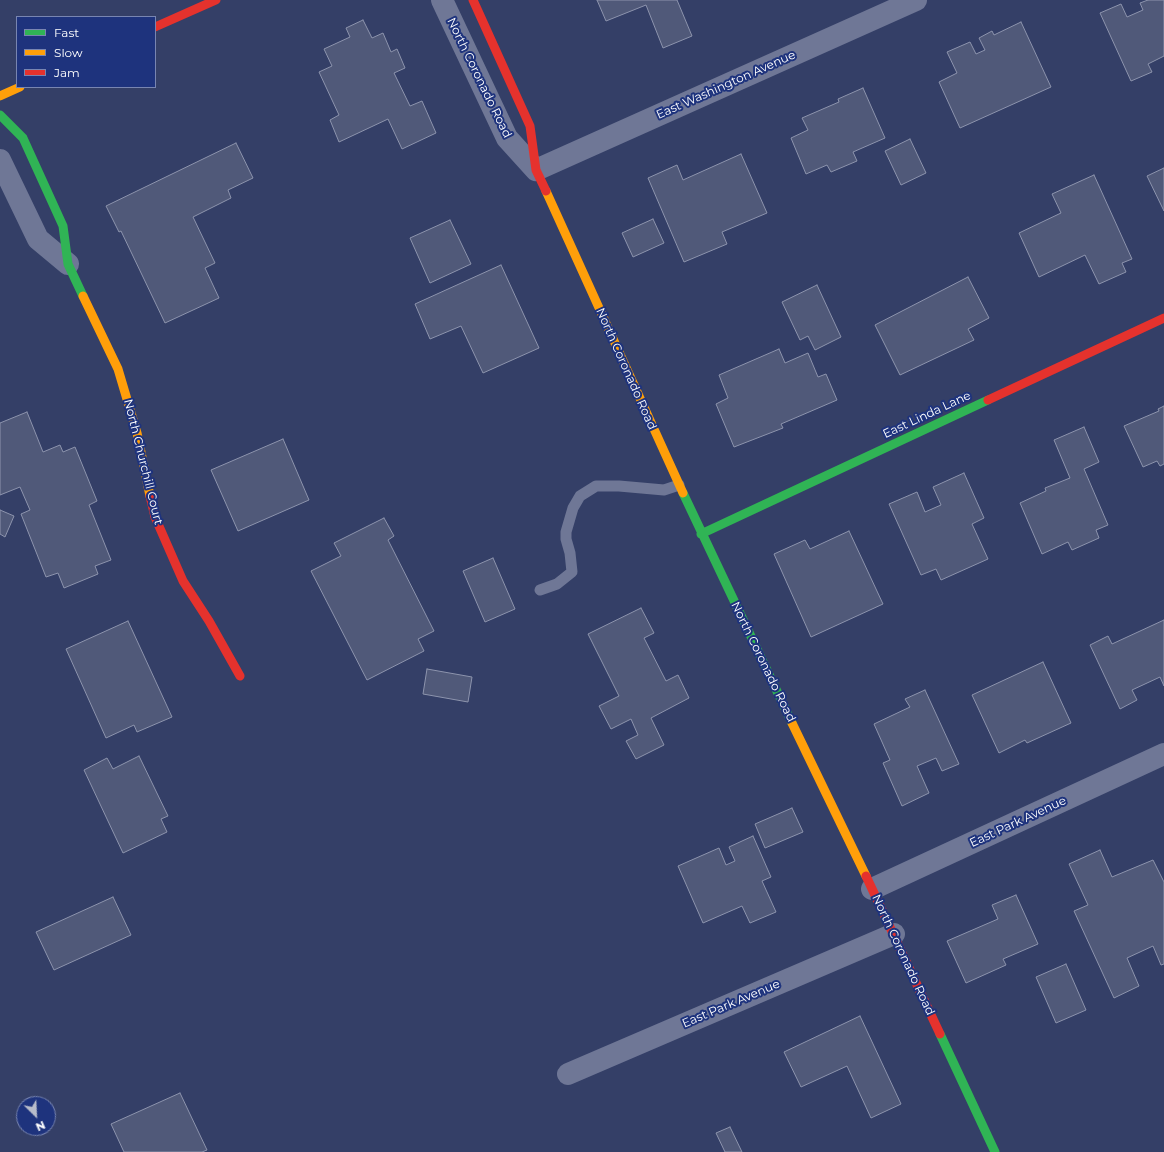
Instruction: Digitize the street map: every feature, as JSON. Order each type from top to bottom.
[{"type":"street","points":[[156,27],[216,0]]},
{"type":"street","name":"North Coronado Road","points":[[442,0],[507,138],[536,170]]},
{"type":"street","name":"North Coronado Road","points":[[473,0],[530,126],[536,170],[701,534],[894,934],[995,1152]]},
{"type":"street","name":"East Washington Avenue","points":[[536,170],[916,0]]},
{"type":"street","points":[[0,96],[18,88]]},
{"type":"street","name":"North Churchill Court","points":[[0,115],[23,138],[63,226],[68,264],[118,369],[137,433],[155,517],[183,581],[209,621],[240,676]]},
{"type":"street","name":"North Churchill Court","points":[[0,160],[38,239],[68,264]]},
{"type":"street","name":"East Linda Lane","points":[[701,534],[1164,318]]},
{"type":"street","name":"East Park Avenue","points":[[872,889],[1164,754]]},
{"type":"street","name":"East Park Avenue","points":[[568,1074],[894,934]]},
{"type":"lane","points":[[540,590],[557,584],[572,572],[566,532],[573,508],[580,496],[596,486],[619,486],[664,490],[679,485]]},
{"type":"building","points":[[597,0],[677,0],[692,36],[663,48],[646,5],[606,21]]},
{"type":"building","points":[[1148,0],[1164,0],[1164,56],[1148,64],[1152,72],[1131,81],[1100,13],[1121,4],[1127,17],[1143,10],[1140,3]]},
{"type":"building","points":[[363,20],[372,38],[383,33],[391,52],[397,49],[405,68],[394,73],[410,106],[422,101],[436,133],[402,149],[388,119],[339,142],[330,120],[339,115],[319,72],[332,66],[324,49],[350,37],[346,28]]},
{"type":"building","points":[[1021,22],[1051,87],[960,128],[939,82],[957,73],[947,52],[970,42],[976,54],[985,50],[979,38],[992,31],[994,35]]},
{"type":"building","points":[[863,88],[885,138],[853,152],[857,161],[831,172],[827,165],[806,174],[791,138],[808,130],[802,118],[839,102],[838,99]]},
{"type":"building","points":[[910,139],[926,173],[901,185],[885,151]]},
{"type":"building","points":[[236,143],[253,178],[228,190],[231,198],[193,217],[215,263],[205,268],[219,298],[165,323],[121,231],[119,232],[106,206]]},
{"type":"building","points":[[741,154],[767,213],[722,232],[727,244],[684,262],[648,178],[677,165],[683,180]]},
{"type":"building","points":[[1164,168],[1164,211],[1147,176]]},
{"type":"building","points":[[1094,175],[1132,259],[1122,263],[1126,272],[1099,284],[1085,255],[1039,277],[1019,233],[1061,213],[1052,194]]},
{"type":"building","points":[[653,219],[664,243],[633,257],[622,233]]},
{"type":"building","points":[[450,220],[471,264],[430,283],[410,238]]},
{"type":"building","points":[[501,265],[539,348],[483,373],[461,326],[430,339],[415,304]]},
{"type":"building","points":[[968,277],[989,318],[968,329],[974,340],[900,375],[875,325]]},
{"type":"building","points":[[817,285],[841,337],[815,350],[808,336],[800,340],[782,302]]},
{"type":"building","points":[[779,349],[785,363],[808,353],[818,377],[826,374],[837,400],[781,424],[783,428],[734,447],[716,404],[728,398],[719,375]]},
{"type":"building","points":[[1164,406],[1164,464],[1160,466],[1157,461],[1143,467],[1124,426],[1159,411],[1158,409]]},
{"type":"building","points":[[27,412],[43,452],[60,445],[63,452],[75,447],[97,501],[89,505],[111,560],[95,566],[98,574],[64,588],[58,573],[46,577],[21,514],[30,510],[20,487],[0,495],[0,423]]},
{"type":"building","points":[[1084,427],[1099,462],[1084,469],[1108,525],[1096,530],[1099,538],[1072,550],[1068,542],[1042,554],[1020,503],[1046,491],[1045,488],[1070,478],[1054,440]]},
{"type":"building","points":[[283,439],[309,500],[238,531],[211,470]]},
{"type":"building","points":[[964,473],[984,518],[972,524],[988,559],[941,580],[936,569],[921,575],[889,504],[917,492],[925,512],[941,505],[933,487]]},
{"type":"building","points":[[0,510],[14,516],[5,537],[0,534]]},
{"type":"building","points":[[384,518],[394,536],[388,540],[434,631],[418,639],[424,651],[367,680],[311,571],[341,556],[334,543]]},
{"type":"building","points":[[849,531],[883,604],[811,637],[774,554],[805,540],[810,549]]},
{"type":"building","points":[[493,558],[515,609],[485,622],[463,571]]},
{"type":"building","points":[[641,608],[654,633],[644,638],[666,681],[678,675],[689,698],[651,718],[664,745],[636,759],[626,741],[638,735],[631,719],[611,729],[599,706],[619,696],[588,634]]},
{"type":"building","points":[[1164,620],[1164,686],[1160,677],[1132,690],[1137,700],[1120,709],[1090,645],[1108,636],[1112,644]]},
{"type":"building","points":[[128,621],[172,717],[137,732],[134,725],[106,738],[66,649]]},
{"type":"building","points":[[1043,662],[1071,723],[1027,743],[1025,740],[999,753],[972,695]]},
{"type":"building","points":[[427,669],[472,677],[468,702],[423,694]]},
{"type":"building","points":[[925,690],[959,764],[942,771],[936,758],[917,766],[929,793],[902,806],[883,763],[890,760],[874,724],[910,707],[905,699]]},
{"type":"building","points":[[139,756],[168,816],[161,819],[167,832],[123,853],[84,770],[107,758],[113,769]]},
{"type":"building","points":[[792,808],[803,832],[765,848],[755,824]]},
{"type":"building","points":[[753,836],[771,877],[762,881],[776,912],[750,923],[742,906],[703,923],[678,866],[719,848],[726,865],[735,861],[729,847]]},
{"type":"building","points":[[1100,850],[1112,877],[1153,860],[1164,882],[1164,964],[1161,965],[1153,946],[1127,958],[1139,986],[1114,998],[1074,911],[1088,905],[1069,864]]},
{"type":"building","points":[[1016,895],[1038,944],[1003,959],[1006,965],[966,983],[947,941],[998,919],[992,905]]},
{"type":"building","points":[[113,897],[131,935],[54,970],[36,932]]},
{"type":"building","points":[[1066,964],[1086,1010],[1056,1023],[1036,977]]},
{"type":"building","points":[[860,1016],[901,1104],[871,1118],[847,1066],[801,1087],[784,1052]]},
{"type":"building","points":[[180,1093],[207,1150],[202,1152],[124,1152],[111,1124]]},
{"type":"building","points":[[730,1127],[742,1152],[725,1152],[716,1133]]},
{"type":"traffic: fast","points":[[0,115],[23,138],[63,226],[68,264],[83,296]]},
{"type":"traffic: fast","points":[[701,534],[988,400]]},
{"type":"traffic: fast","points":[[683,493],[792,723]]},
{"type":"traffic: fast","points":[[940,1034],[995,1152]]},
{"type":"traffic: slow","points":[[0,96],[18,88]]},
{"type":"traffic: slow","points":[[546,191],[683,493]]},
{"type":"traffic: slow","points":[[83,296],[118,369],[137,433],[150,496]]},
{"type":"traffic: slow","points":[[792,723],[866,876]]},
{"type":"traffic: jam","points":[[156,27],[216,0]]},
{"type":"traffic: jam","points":[[473,0],[530,126],[536,170],[546,191]]},
{"type":"traffic: jam","points":[[988,400],[1164,318]]},
{"type":"traffic: jam","points":[[150,496],[155,517],[183,581],[209,621],[240,676]]},
{"type":"traffic: jam","points":[[866,876],[940,1034]]}]
